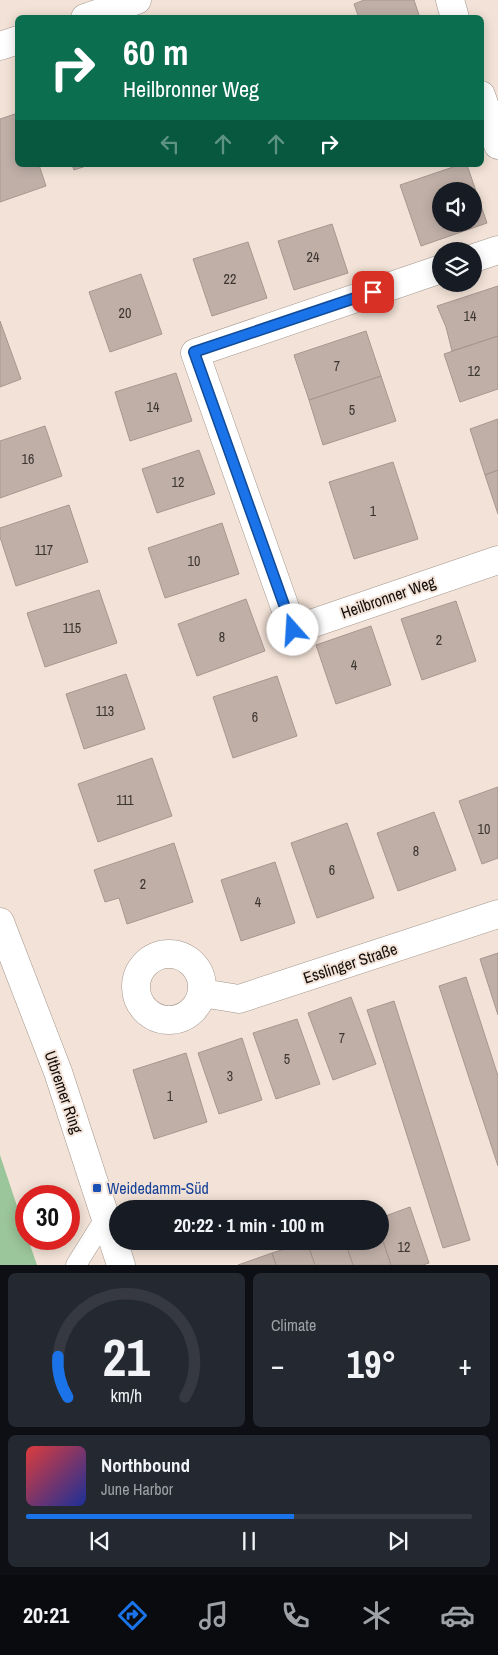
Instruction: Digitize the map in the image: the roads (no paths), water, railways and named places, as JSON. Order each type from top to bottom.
[{"type":"street","points":[[94,15],[137,0]]},
{"type":"street","points":[[450,0],[454,15]]},
{"type":"street","points":[[0,46],[15,41]]},
{"type":"street","points":[[484,104],[498,145]]},
{"type":"street","points":[[482,255],[498,250]]},
{"type":"street","name":"Heilbronner Weg","points":[[432,272],[194,352],[293,630],[498,560]]},
{"type":"street","name":"Esslinger Straße","points":[[202,993],[239,1000],[498,914]]},
{"type":"street","name":"Utbremer Ring","points":[[0,922],[58,1072],[121,1265]]},
{"type":"lane","points":[[76,1265],[106,1217]]},
{"type":"place","name":"Weidedamm-Süd","points":[[97,1188]]}]
